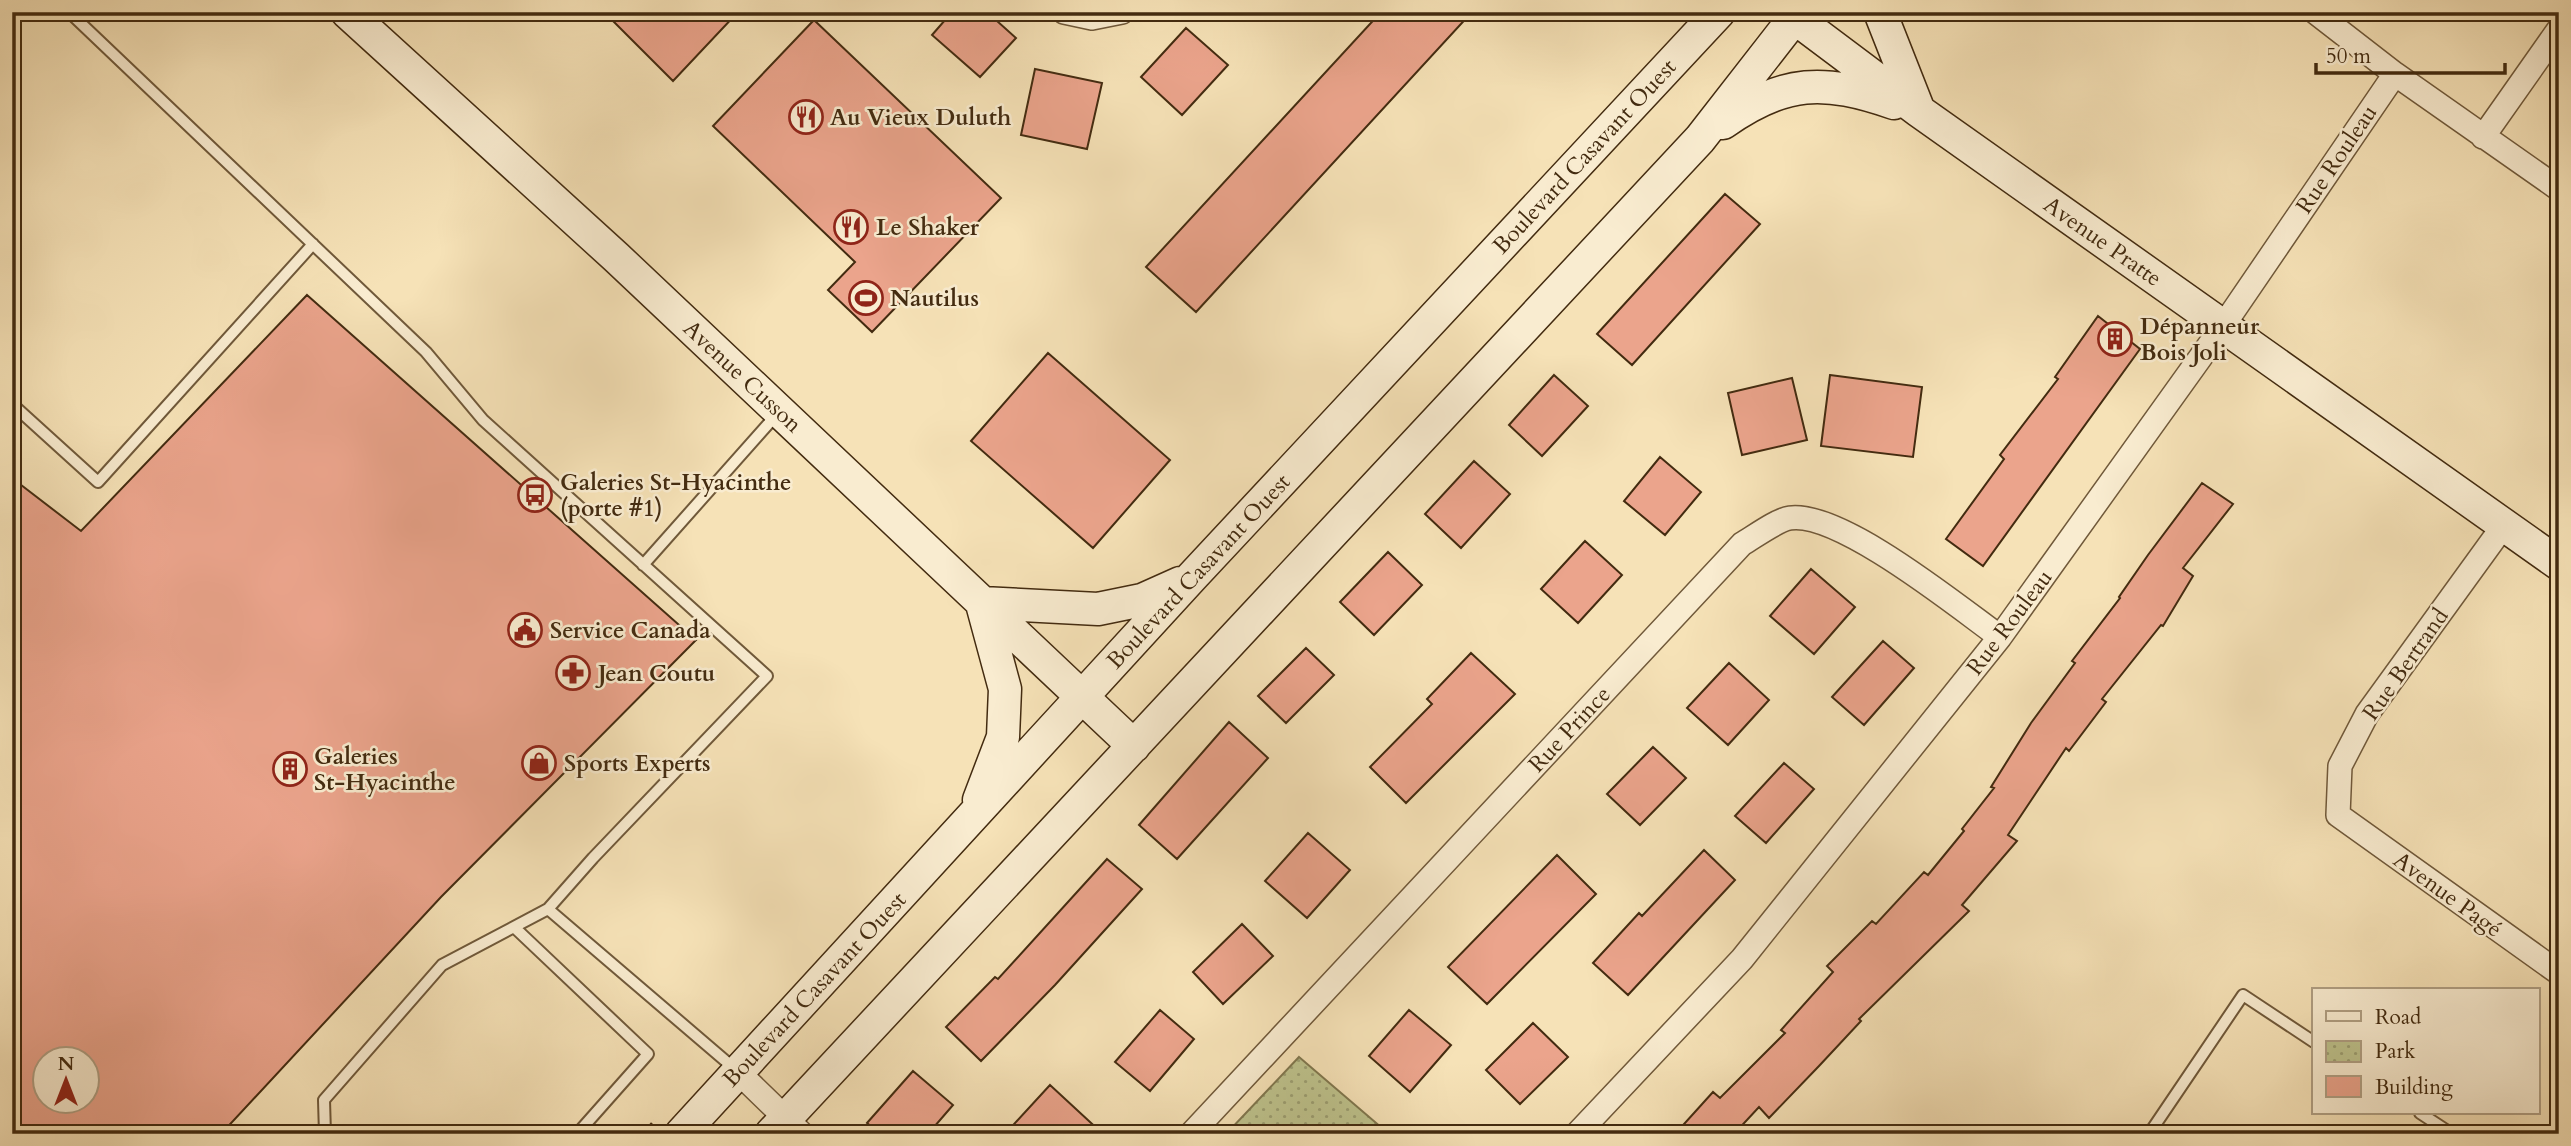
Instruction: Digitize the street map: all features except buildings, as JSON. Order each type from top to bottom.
[{"type":"street","name":"Avenue Cusson","points":[[347,12],[616,257],[1134,746]]},
{"type":"street","points":[[1064,12],[1093,18],[1122,12]]},
{"type":"street","name":"Boulevard Casavant Ouest","points":[[681,1134],[1191,579],[1719,12]]},
{"type":"street","points":[[1880,12],[1919,111]]},
{"type":"street","points":[[2315,12],[2395,74],[2559,189]]},
{"type":"street","points":[[738,1072],[786,1129],[1134,746],[1700,139],[1793,14]]},
{"type":"street","name":"Avenue Pratte","points":[[1793,14],[1919,111],[2559,564]]},
{"type":"street","points":[[2483,137],[2559,29]]},
{"type":"street","name":"Rue Rouleau","points":[[1577,1134],[1742,959],[2000,637],[2223,326],[2395,74]]},
{"type":"street","points":[[1700,139],[1751,103],[1788,89],[1825,86],[1863,92],[1919,111]]},
{"type":"street","name":"Rue Prince","points":[[1191,1134],[1742,544],[1788,518],[1815,519],[1867,543],[2000,637]]},
{"type":"street","name":"Rue Bertrand","points":[[2338,815],[2340,766],[2367,714],[2504,525]]},
{"type":"street","points":[[974,814],[1003,737],[1005,689],[982,603],[1098,609],[1142,600],[1191,579]]},
{"type":"street","name":"Avenue Pagé","points":[[2338,815],[2559,973]]},
{"type":"lane","points":[[69,12],[426,352],[483,420],[766,676],[548,909],[442,965],[324,1100],[325,1134]]},
{"type":"lane","points":[[12,404],[98,482],[313,244]]},
{"type":"lane","points":[[643,565],[780,411]]},
{"type":"lane","points":[[548,909],[738,1072]]},
{"type":"lane","points":[[514,927],[648,1054],[577,1134]]},
{"type":"lane","points":[[2149,1134],[2243,995],[2312,1041]]},
{"type":"lane","points":[[2422,1114],[2452,1134]]},
{"type":"green space","points":[[1299,1057],[1389,1134],[1226,1134]]},
{"type":"place","name":"Au Vieux Duluth","points":[[806,117]]},
{"type":"place","name":"Le Shaker","points":[[851,227]]},
{"type":"place","name":"Nautilus","points":[[866,298]]},
{"type":"place","name":"Dépanneur Bois Joli","points":[[2115,339]]},
{"type":"place","name":"Galeries St-Hyacinthe (porte #1)","points":[[535,495]]},
{"type":"place","name":"Service Canada","points":[[525,630]]},
{"type":"place","name":"Jean Coutu","points":[[573,673]]},
{"type":"place","name":"Sports Experts","points":[[539,763]]},
{"type":"place","name":"Galeries St-Hyacinthe","points":[[290,769]]}]
